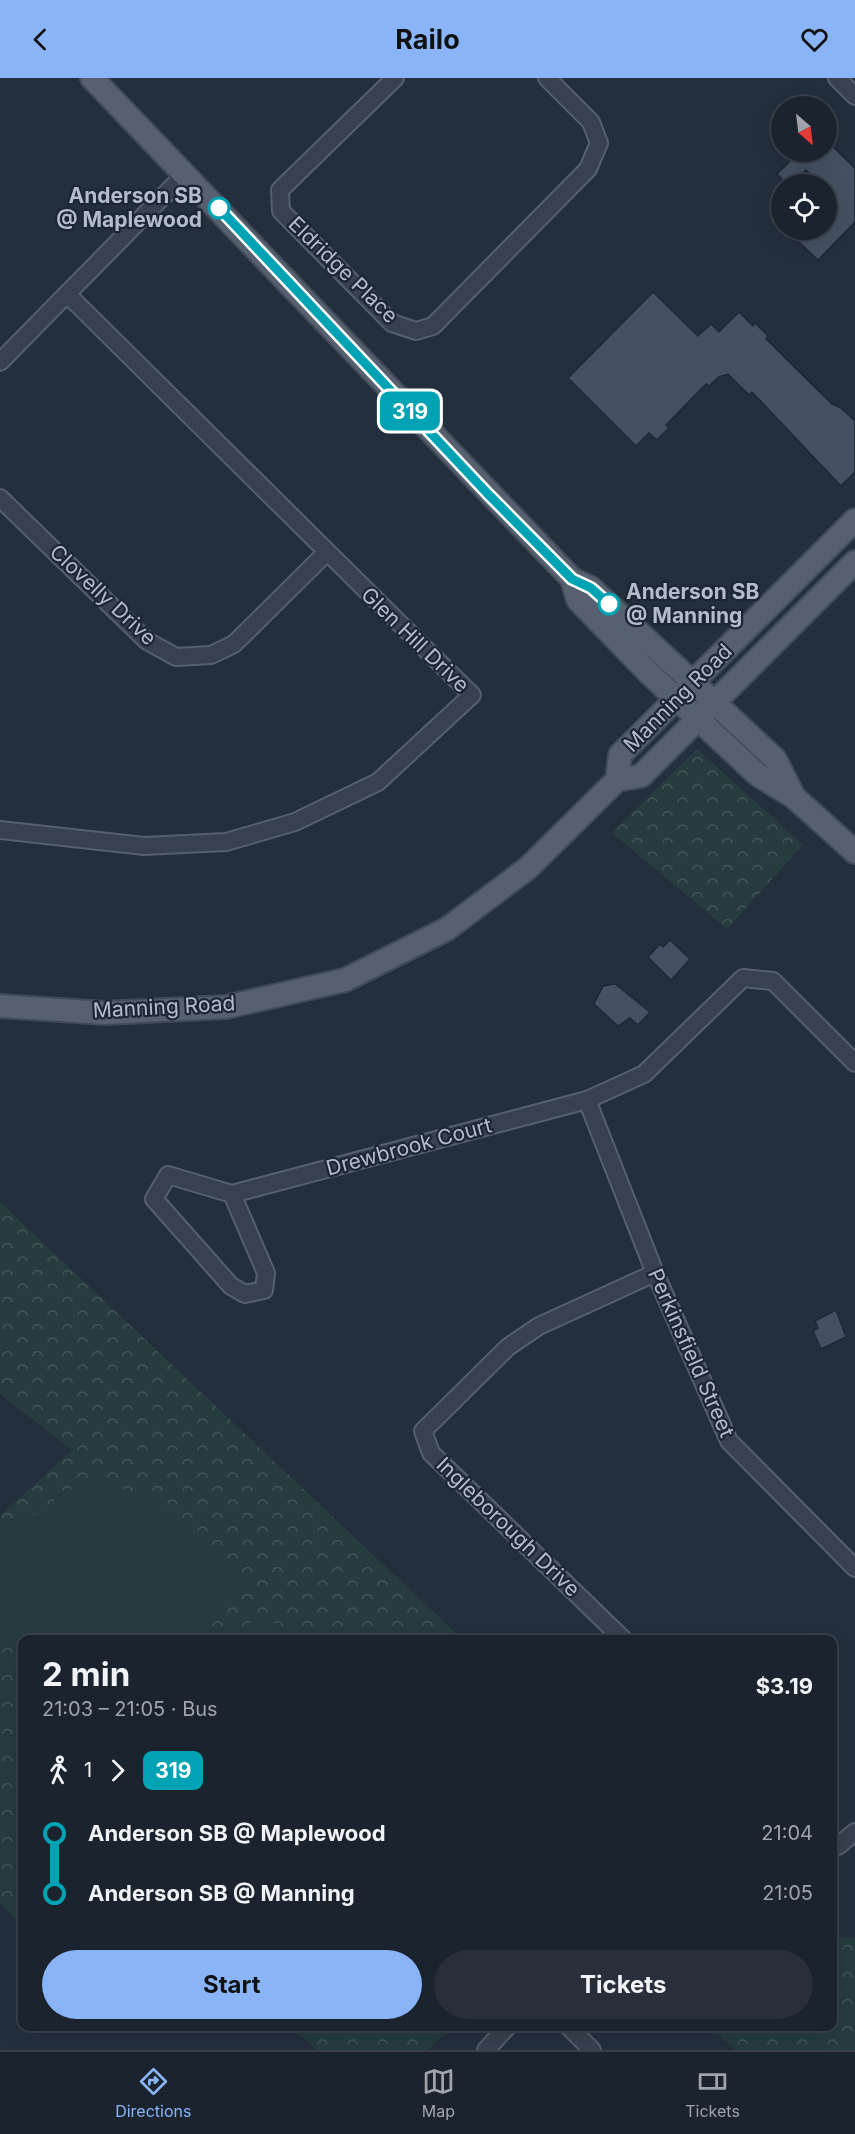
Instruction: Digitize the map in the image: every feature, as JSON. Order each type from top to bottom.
[{"type":"main road","points":[[92,78],[186,173],[472,477],[572,579],[591,588],[775,759],[794,797]]},
{"type":"main road","name":"Manning Road","points":[[0,1006],[105,1013],[226,1007],[345,980],[447,929],[528,868],[616,780],[620,755],[855,520]]},
{"type":"main road","name":"Manning Road","points":[[616,780],[641,776],[855,562]]},
{"type":"main road","points":[[572,579],[578,600],[699,720],[758,775],[794,797],[855,852]]},
{"type":"street","name":"Eldridge Place","points":[[395,78],[280,190],[281,211],[392,323],[416,330],[433,326],[588,169],[599,143],[591,122],[547,78]]},
{"type":"street","points":[[837,78],[855,96]]},
{"type":"street","points":[[0,362],[186,173]]},
{"type":"street","name":"Glen Hill Drive","points":[[0,830],[144,846],[226,842],[294,822],[378,782],[472,695],[326,554],[67,294]]},
{"type":"street","name":"Clovelly Drive","points":[[0,498],[147,641],[176,657],[211,655],[234,644],[326,554]]},
{"type":"street","name":"Drewbrook Court","points":[[232,1194],[587,1100],[644,1074],[743,978],[773,981],[855,1063]]},
{"type":"street","name":"Perkinsfield Street","points":[[587,1100],[655,1273],[729,1441],[855,1568]]},
{"type":"street","points":[[168,1175],[232,1194],[266,1273],[264,1290],[245,1294],[231,1286],[154,1200],[168,1175]]},
{"type":"street","name":"Ingleborough Drive","points":[[619,1635],[431,1453],[423,1431],[508,1347],[539,1326],[655,1273]]},
{"type":"street","points":[[837,1845],[855,1832]]},
{"type":"street","points":[[486,2050],[503,2031]]},
{"type":"street","points":[[573,2031],[592,2050]]},
{"type":"green space","points":[[697,749],[803,845],[727,929],[612,833]]},
{"type":"green space","points":[[0,1202],[458,1635],[18,1635],[18,1921],[0,1903],[0,1516],[72,1450],[0,1394]]},
{"type":"green space","points":[[102,1484],[151,1496],[248,1583],[190,1635],[18,1635],[18,1640],[0,1624],[0,1540],[68,1490]]},
{"type":"green space","points":[[247,1623],[276,1623],[290,1635],[236,1635]]},
{"type":"green space","points":[[837,1937],[855,1938],[855,2050],[735,2050],[715,2031],[837,2031]]},
{"type":"green space","points":[[296,2031],[448,2031],[428,2050],[316,2050]]},
{"type":"building","points":[[837,151],[855,168],[855,222],[818,260],[797,240],[837,240],[837,174],[810,174],[806,170],[802,174],[777,174],[789,162],[837,162]]},
{"type":"building","points":[[653,292],[698,336],[711,324],[719,332],[739,312],[753,326],[755,323],[768,336],[766,339],[832,404],[841,408],[855,421],[855,472],[841,486],[752,392],[749,395],[728,374],[719,377],[709,386],[706,384],[666,425],[669,428],[657,440],[649,433],[636,446],[568,378]]},
{"type":"building","points":[[670,940],[690,959],[671,980],[648,957],[660,944],[663,947]]},
{"type":"building","points":[[615,984],[650,1012],[638,1025],[630,1018],[618,1026],[594,1004],[603,986]]},
{"type":"building","points":[[836,1310],[846,1337],[821,1349],[813,1331],[818,1328],[815,1321]]},
{"type":"bus line","name":"319","points":[[219,208],[488,494],[572,579],[591,588],[609,604]]},
{"type":"place","name":"Anderson SB @ Maplewood","points":[[219,208]]},
{"type":"place","name":"Anderson SB @ Manning","points":[[609,604]]}]
